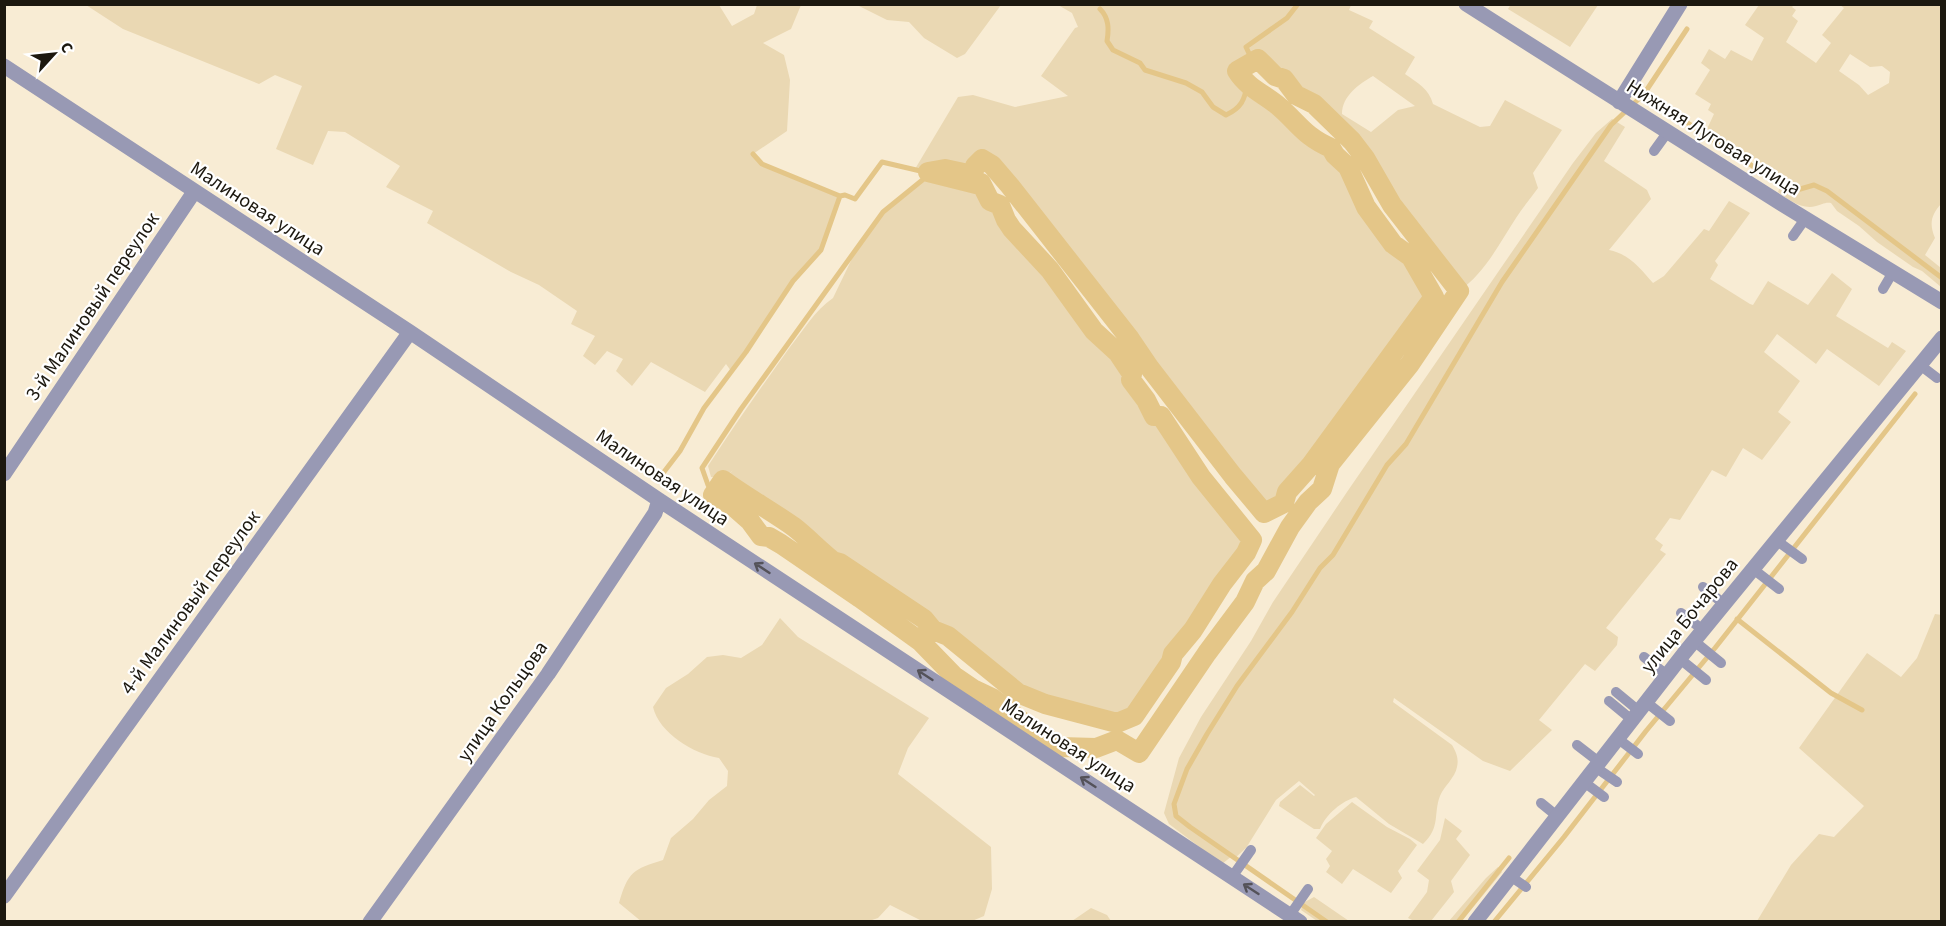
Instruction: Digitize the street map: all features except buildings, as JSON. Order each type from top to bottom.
[{"type":"street","name":"Нижняя Луговая улица","points":[[1466,4],[1667,133],[1941,302]]},
{"type":"street","points":[[1619,102],[1680,4]]},
{"type":"street","name":"Малиновая улица","points":[[4,66],[1295,918]]},
{"type":"street","name":"3-й Малиновый переулок","points":[[4,474],[194,192]]},
{"type":"street","name":"4-й Малиновый переулок","points":[[4,896],[410,332]]},
{"type":"street","name":"улица Бочарова","points":[[1474,921],[1667,675],[1941,338]]},
{"type":"street","name":"улица Кольцова","points":[[370,921],[548,674],[655,513],[659,500]]},
{"type":"lane","points":[[1654,151],[1667,133]]},
{"type":"lane","points":[[1793,236],[1805,219]]},
{"type":"lane","points":[[1883,289],[1893,272]]},
{"type":"lane","points":[[1920,364],[1937,378]]},
{"type":"lane","points":[[1776,540],[1802,559]]},
{"type":"lane","points":[[1753,569],[1779,589]]},
{"type":"lane","points":[[1703,587],[1724,604]]},
{"type":"lane","points":[[1681,613],[1721,663]]},
{"type":"lane","points":[[1644,657],[1667,675]]},
{"type":"lane","points":[[1680,659],[1706,680]]},
{"type":"lane","points":[[1612,697],[1639,711],[1670,721]]},
{"type":"lane","points":[[1617,738],[1638,754]]},
{"type":"lane","points":[[1577,745],[1617,782]]},
{"type":"lane","points":[[1584,782],[1605,797]]},
{"type":"lane","points":[[1541,803],[1557,816]]},
{"type":"lane","points":[[1232,877],[1251,850]]},
{"type":"lane","points":[[1510,876],[1526,887]]},
{"type":"lane","points":[[1295,918],[1308,889]]},
{"type":"shaded area","points":[[1511,4],[1598,5],[1570,47],[1508,9]]},
{"type":"shaded area","points":[[86,5],[719,5],[732,26],[754,14],[757,5],[801,5],[791,29],[763,43],[784,55],[790,80],[787,131],[753,154],[762,164],[840,196],[821,250],[793,281],[731,371],[726,364],[705,392],[651,362],[632,386],[616,371],[623,359],[607,351],[595,365],[583,356],[595,336],[571,324],[577,311],[539,285],[511,272],[427,223],[433,211],[386,187],[400,166],[345,132],[328,131],[313,165],[276,149],[302,86],[275,75],[259,84],[123,29]]},
{"type":"shaded area","points":[[851,5],[1001,5],[965,54],[957,58],[924,38],[909,22],[887,20],[859,6]]},
{"type":"shaded area","points":[[1058,5],[1351,5],[1349,10],[1373,21],[1369,28],[1415,57],[1405,74],[1426,90],[1433,104],[1480,127],[1490,126],[1505,100],[1562,130],[1533,173],[1538,188],[1484,267],[1459,291],[1392,205],[1365,158],[1352,141],[1314,104],[1296,95],[1284,79],[1275,76],[1258,59],[1237,71],[1250,86],[1276,104],[1307,134],[1331,148],[1348,167],[1366,207],[1393,244],[1411,257],[1434,297],[1311,465],[1287,492],[1284,503],[1264,513],[1232,476],[1130,339],[992,165],[982,159],[975,166],[973,175],[945,169],[928,172],[915,169],[958,97],[973,95],[1015,107],[1068,96],[1041,76],[1078,27],[1072,13]],"holes":[[[1373,76],[1415,106],[1398,110],[1371,132],[1342,114],[1348,96]]]},
{"type":"shaded area","points":[[1759,5],[1794,5],[1792,7],[1796,10],[1792,16],[1798,21],[1786,42],[1816,63],[1831,43],[1822,35],[1844,8],[1840,5],[1941,5],[1941,204],[1932,220],[1935,238],[1925,255],[1941,268],[1941,287],[1922,271],[1877,242],[1837,211],[1831,203],[1806,207],[1796,204],[1778,192],[1781,185],[1774,174],[1776,172],[1707,129],[1714,114],[1708,110],[1711,104],[1695,94],[1710,70],[1701,63],[1709,49],[1725,59],[1731,50],[1752,61],[1764,38],[1745,25]],"holes":[[[1850,54],[1870,67],[1882,66],[1890,72],[1889,83],[1868,95],[1859,85],[1839,71]]]},
{"type":"shaded area","points":[[1612,119],[1625,127],[1604,161],[1647,190],[1651,199],[1609,250],[1628,258],[1653,283],[1664,276],[1704,229],[1709,231],[1729,201],[1750,213],[1715,261],[1718,265],[1710,279],[1753,305],[1768,281],[1808,305],[1832,273],[1852,289],[1836,316],[1888,348],[1892,342],[1906,351],[1879,386],[1827,349],[1816,364],[1777,334],[1764,352],[1800,381],[1778,412],[1791,422],[1762,460],[1743,448],[1726,477],[1712,470],[1680,520],[1670,518],[1655,539],[1663,545],[1660,550],[1666,554],[1606,628],[1618,637],[1617,645],[1595,671],[1585,664],[1539,720],[1552,730],[1510,771],[1483,761],[1394,698],[1393,702],[1452,745],[1457,758],[1456,771],[1440,796],[1432,832],[1423,844],[1389,824],[1356,797],[1335,809],[1320,829],[1314,829],[1279,806],[1280,802],[1300,785],[1315,795],[1299,781],[1276,800],[1246,848],[1235,858],[1232,856],[1222,864],[1169,824],[1164,813],[1179,758],[1201,717],[1251,641],[1273,602],[1347,492],[1573,163],[1596,133]]},
{"type":"shaded area","points":[[933,174],[976,184],[981,183],[990,201],[1000,205],[1012,229],[1050,270],[1094,331],[1118,353],[1132,374],[1131,380],[1154,415],[1161,416],[1201,477],[1252,540],[1246,553],[1222,584],[1193,630],[1173,654],[1171,662],[1134,716],[1117,723],[1045,704],[1018,693],[948,636],[933,630],[924,619],[840,563],[833,561],[797,529],[723,480],[733,470],[724,478],[711,477],[708,466],[790,347],[815,315],[833,298],[860,242],[883,212]]},
{"type":"shaded area","points":[[1935,614],[1942,615],[1941,921],[1757,921],[1791,865],[1819,834],[1834,837],[1864,806],[1799,748],[1867,653],[1901,677],[1917,658]]},
{"type":"shaded area","points":[[780,618],[798,637],[929,718],[908,748],[898,774],[991,847],[992,889],[984,916],[972,921],[922,921],[890,905],[878,918],[869,921],[642,922],[619,903],[625,884],[633,873],[663,860],[671,838],[693,819],[709,800],[727,786],[728,771],[719,758],[699,752],[679,741],[662,725],[653,707],[666,688],[688,674],[707,657],[723,655],[741,658],[762,645]]},
{"type":"shaded area","points":[[1352,802],[1417,845],[1398,871],[1402,878],[1391,893],[1353,869],[1342,884],[1326,872],[1330,866],[1326,859],[1332,851],[1316,838],[1326,824]]},
{"type":"shaded area","points":[[1445,818],[1462,831],[1456,839],[1470,855],[1451,881],[1454,892],[1431,921],[1414,921],[1408,918],[1427,892],[1429,880],[1417,871],[1440,840]]},
{"type":"shaded area","points":[[1498,867],[1502,872],[1462,921],[1449,921],[1486,878]]},
{"type":"shaded area","points":[[1314,897],[1349,921],[1317,921],[1301,910],[1303,903]]},
{"type":"shaded area","points":[[1091,908],[1107,915],[1111,921],[1072,921]]},
{"type":"waterway","points":[[1253,62],[1246,47],[1287,18],[1298,4]]},
{"type":"waterway","points":[[1100,9],[1107,20],[1107,41],[1113,50],[1140,63],[1145,70],[1186,83],[1202,92],[1213,107],[1226,115],[1241,103],[1247,84]]},
{"type":"waterway","points":[[1644,94],[1687,29]]},
{"type":"waterway","points":[[1258,59],[1275,76],[1284,79],[1296,95],[1314,104],[1352,141],[1365,158],[1392,205],[1459,291],[1410,364],[1330,464],[1322,489],[1308,502],[1290,527],[1266,571],[1255,581],[1245,602],[1139,753],[1117,740],[1096,748],[1060,747],[1033,730],[992,698],[954,676],[921,642],[860,598],[781,544],[769,537],[761,536],[750,521],[733,506],[713,495],[723,480],[794,527],[833,561],[840,563],[924,619],[933,630],[948,636],[1018,693],[1045,704],[1117,723],[1134,716],[1171,662],[1173,654],[1193,630],[1222,584],[1246,553],[1252,540],[1201,477],[1161,416],[1154,416],[1146,400],[1131,380],[1132,374],[1118,353],[1094,331],[1050,270],[1012,229],[1000,205],[990,201],[981,183],[976,184],[928,172],[945,169],[973,175],[975,166],[982,159],[992,165],[1264,513],[1284,503],[1287,492],[1311,465],[1434,297],[1411,257],[1393,244],[1366,207],[1348,167],[1331,148],[1307,134],[1276,104],[1241,77],[1237,71],[1258,59]]},
{"type":"waterway","points":[[1327,922],[1190,827],[1176,816],[1174,804],[1187,769],[1237,686],[1292,612],[1320,568],[1333,555],[1387,465],[1406,444],[1502,282],[1611,125],[1644,94],[1781,185],[1797,190],[1814,185],[1827,191],[1942,278]]},
{"type":"waterway","points":[[657,481],[680,451],[704,408],[746,352],[793,281],[821,250],[840,196],[762,164],[753,154]]},
{"type":"waterway","points":[[840,196],[845,195],[855,199],[882,162],[976,184],[981,183]]},
{"type":"waterway","points":[[722,495],[708,485],[702,468],[741,409],[883,212],[931,173]]},
{"type":"waterway","points":[[1494,922],[1715,648],[1915,394]]},
{"type":"waterway","points":[[1737,619],[1831,693],[1862,710]]},
{"type":"waterway","points":[[1458,922],[1509,858]]}]
